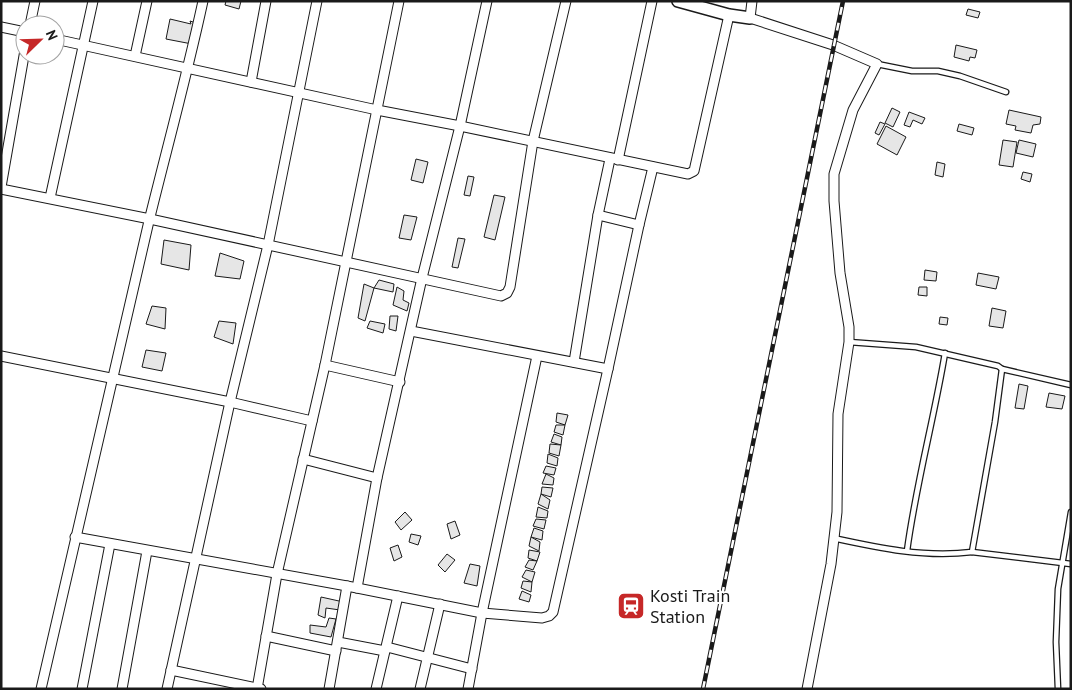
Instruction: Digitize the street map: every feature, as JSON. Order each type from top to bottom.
[{"type":"street","points":[[32,15],[35,1]]},
{"type":"street","points":[[50,198],[94,1]]},
{"type":"street","points":[[135,56],[147,1]]},
{"type":"street","points":[[41,689],[150,219],[189,69],[203,1]]},
{"type":"street","points":[[251,82],[266,1]]},
{"type":"street","points":[[167,689],[197,560],[230,402],[268,245],[317,1]]},
{"type":"street","points":[[171,670],[258,689],[277,574],[325,365],[399,1]]},
{"type":"street","points":[[357,588],[377,478],[422,278],[460,126],[487,1]]},
{"type":"street","points":[[22,65],[1,188],[501,296],[507,293],[510,287],[532,141],[566,1]]},
{"type":"street","points":[[574,362],[598,215],[614,159],[652,1]]},
{"type":"street","points":[[678,1],[729,15],[750,18],[833,45],[877,64],[853,110],[834,174],[834,201],[840,273],[849,327],[849,342],[838,414],[837,512],[831,564],[806,689]]},
{"type":"street","points":[[750,18],[752,1]]},
{"type":"street","points":[[65,41],[377,110],[688,174],[694,171],[729,15]]},
{"type":"street","points":[[1,27],[15,30]]},
{"type":"street","points":[[75,537],[347,586],[482,613],[542,618],[549,616],[553,612],[653,167]]},
{"type":"street","points":[[598,215],[639,224]]},
{"type":"street","points":[[411,331],[608,369]]},
{"type":"street","points":[[1,356],[230,402],[312,421]]},
{"type":"street","points":[[468,689],[482,613],[537,356]]},
{"type":"street","points":[[325,365],[400,382]]},
{"type":"street","points":[[303,459],[377,478]]},
{"type":"street","points":[[82,689],[110,544]]},
{"type":"street","points":[[122,689],[147,551]]},
{"type":"street","points":[[329,689],[347,586]]},
{"type":"street","points":[[376,689],[398,596]]},
{"type":"street","points":[[420,689],[440,604]]},
{"type":"street","points":[[266,636],[337,646],[386,649],[472,669]]},
{"type":"lane","points":[[877,64],[912,71],[938,71],[960,76],[1006,92]]},
{"type":"lane","points":[[849,342],[916,347],[1071,385]]},
{"type":"lane","points":[[907,551],[919,478],[945,353]]},
{"type":"lane","points":[[972,552],[995,422],[1002,369]]},
{"type":"lane","points":[[1058,689],[1056,642],[1058,589],[1071,512]]},
{"type":"lane","points":[[833,538],[931,555],[972,552],[1071,564]]},
{"type":"building","points":[[226,1],[241,1],[239,9],[225,5]]},
{"type":"building","points":[[968,9],[980,12],[978,18],[966,15]]},
{"type":"building","points":[[170,19],[191,24],[190,21],[196,23],[192,44],[166,39]]},
{"type":"building","points":[[956,45],[977,50],[975,58],[970,57],[969,61],[954,57]]},
{"type":"building","points":[[892,108],[900,112],[893,127],[885,123]]},
{"type":"building","points":[[1009,110],[1041,117],[1040,124],[1033,125],[1031,133],[1015,130],[1016,126],[1006,124]]},
{"type":"building","points":[[909,112],[925,118],[922,124],[913,120],[910,127],[904,125]]},
{"type":"building","points":[[880,122],[885,124],[879,135],[875,133]]},
{"type":"building","points":[[959,124],[974,128],[972,135],[957,131]]},
{"type":"building","points":[[886,126],[906,137],[897,155],[877,144]]},
{"type":"building","points":[[1003,140],[1017,142],[1013,167],[999,165]]},
{"type":"building","points":[[1019,140],[1036,144],[1033,157],[1016,153]]},
{"type":"building","points":[[416,159],[428,162],[423,183],[411,180]]},
{"type":"building","points":[[937,162],[945,164],[943,177],[935,175]]},
{"type":"building","points":[[1023,172],[1032,174],[1030,182],[1021,179]]},
{"type":"building","points":[[468,176],[474,177],[470,196],[464,195]]},
{"type":"building","points":[[494,195],[505,197],[495,240],[484,237]]},
{"type":"building","points":[[404,215],[417,217],[411,240],[399,238]]},
{"type":"building","points":[[458,238],[465,239],[458,268],[452,267]]},
{"type":"building","points":[[164,240],[191,245],[189,270],[161,264]]},
{"type":"building","points":[[220,253],[244,261],[240,279],[215,276]]},
{"type":"building","points":[[925,270],[937,272],[936,281],[924,280]]},
{"type":"building","points":[[978,273],[999,277],[996,289],[976,285]]},
{"type":"building","points":[[379,280],[394,284],[393,292],[374,288]]},
{"type":"building","points":[[364,284],[374,288],[365,321],[358,318]]},
{"type":"building","points":[[397,287],[404,291],[403,300],[409,303],[407,311],[393,305]]},
{"type":"building","points":[[919,287],[927,287],[927,296],[918,295]]},
{"type":"building","points":[[152,306],[166,308],[165,329],[146,324]]},
{"type":"building","points":[[992,308],[1006,311],[1003,328],[989,326]]},
{"type":"building","points":[[390,316],[398,316],[396,331],[389,329]]},
{"type":"building","points":[[940,317],[948,318],[947,325],[939,324]]},
{"type":"building","points":[[219,321],[236,323],[233,344],[214,337]]},
{"type":"building","points":[[370,321],[385,324],[383,333],[367,328]]},
{"type":"building","points":[[146,350],[166,353],[162,371],[142,367]]},
{"type":"building","points":[[1019,384],[1028,386],[1024,409],[1015,408]]},
{"type":"building","points":[[1049,393],[1065,396],[1062,409],[1046,407]]},
{"type":"building","points":[[557,413],[568,415],[565,425],[556,422]]},
{"type":"building","points":[[556,425],[565,425],[563,435],[554,432]]},
{"type":"building","points":[[554,434],[562,437],[561,445],[551,442]]},
{"type":"building","points":[[550,444],[561,445],[559,456],[549,453]]},
{"type":"building","points":[[548,454],[558,458],[557,466],[547,463]]},
{"type":"building","points":[[546,466],[556,468],[554,475],[543,473]]},
{"type":"building","points":[[546,474],[554,478],[553,485],[542,484]]},
{"type":"building","points":[[542,487],[553,488],[551,497],[541,494]]},
{"type":"building","points":[[541,494],[550,500],[548,509],[538,504]]},
{"type":"building","points":[[538,507],[548,511],[547,518],[536,517]]},
{"type":"building","points":[[405,512],[412,520],[401,530],[395,522]]},
{"type":"building","points":[[536,519],[546,520],[544,529],[533,526]]},
{"type":"building","points":[[455,521],[460,535],[451,539],[447,524]]},
{"type":"building","points":[[534,528],[543,531],[542,540],[531,537]]},
{"type":"building","points":[[411,534],[421,536],[418,545],[409,542]]},
{"type":"building","points":[[531,537],[540,542],[539,551],[529,546]]},
{"type":"building","points":[[398,545],[402,557],[394,561],[390,548]]},
{"type":"building","points":[[529,550],[540,552],[537,561],[528,558]]},
{"type":"building","points":[[447,554],[455,560],[445,572],[438,565]]},
{"type":"building","points":[[529,560],[537,561],[533,570],[525,567]]},
{"type":"building","points":[[470,564],[480,566],[477,586],[464,583]]},
{"type":"building","points":[[526,570],[535,572],[532,582],[522,577]]},
{"type":"building","points":[[523,581],[532,582],[531,592],[521,588]]},
{"type":"building","points":[[522,591],[531,595],[529,602],[519,599]]},
{"type":"building","points":[[321,597],[348,603],[347,611],[326,608],[325,618],[318,615]]},
{"type":"building","points":[[329,618],[336,619],[331,637],[310,633],[310,625],[326,627]]},
{"type":"railway","points":[[703,689],[843,1]]},
{"type":"place","name":"Kosti Train Station","points":[[631,606]]}]
